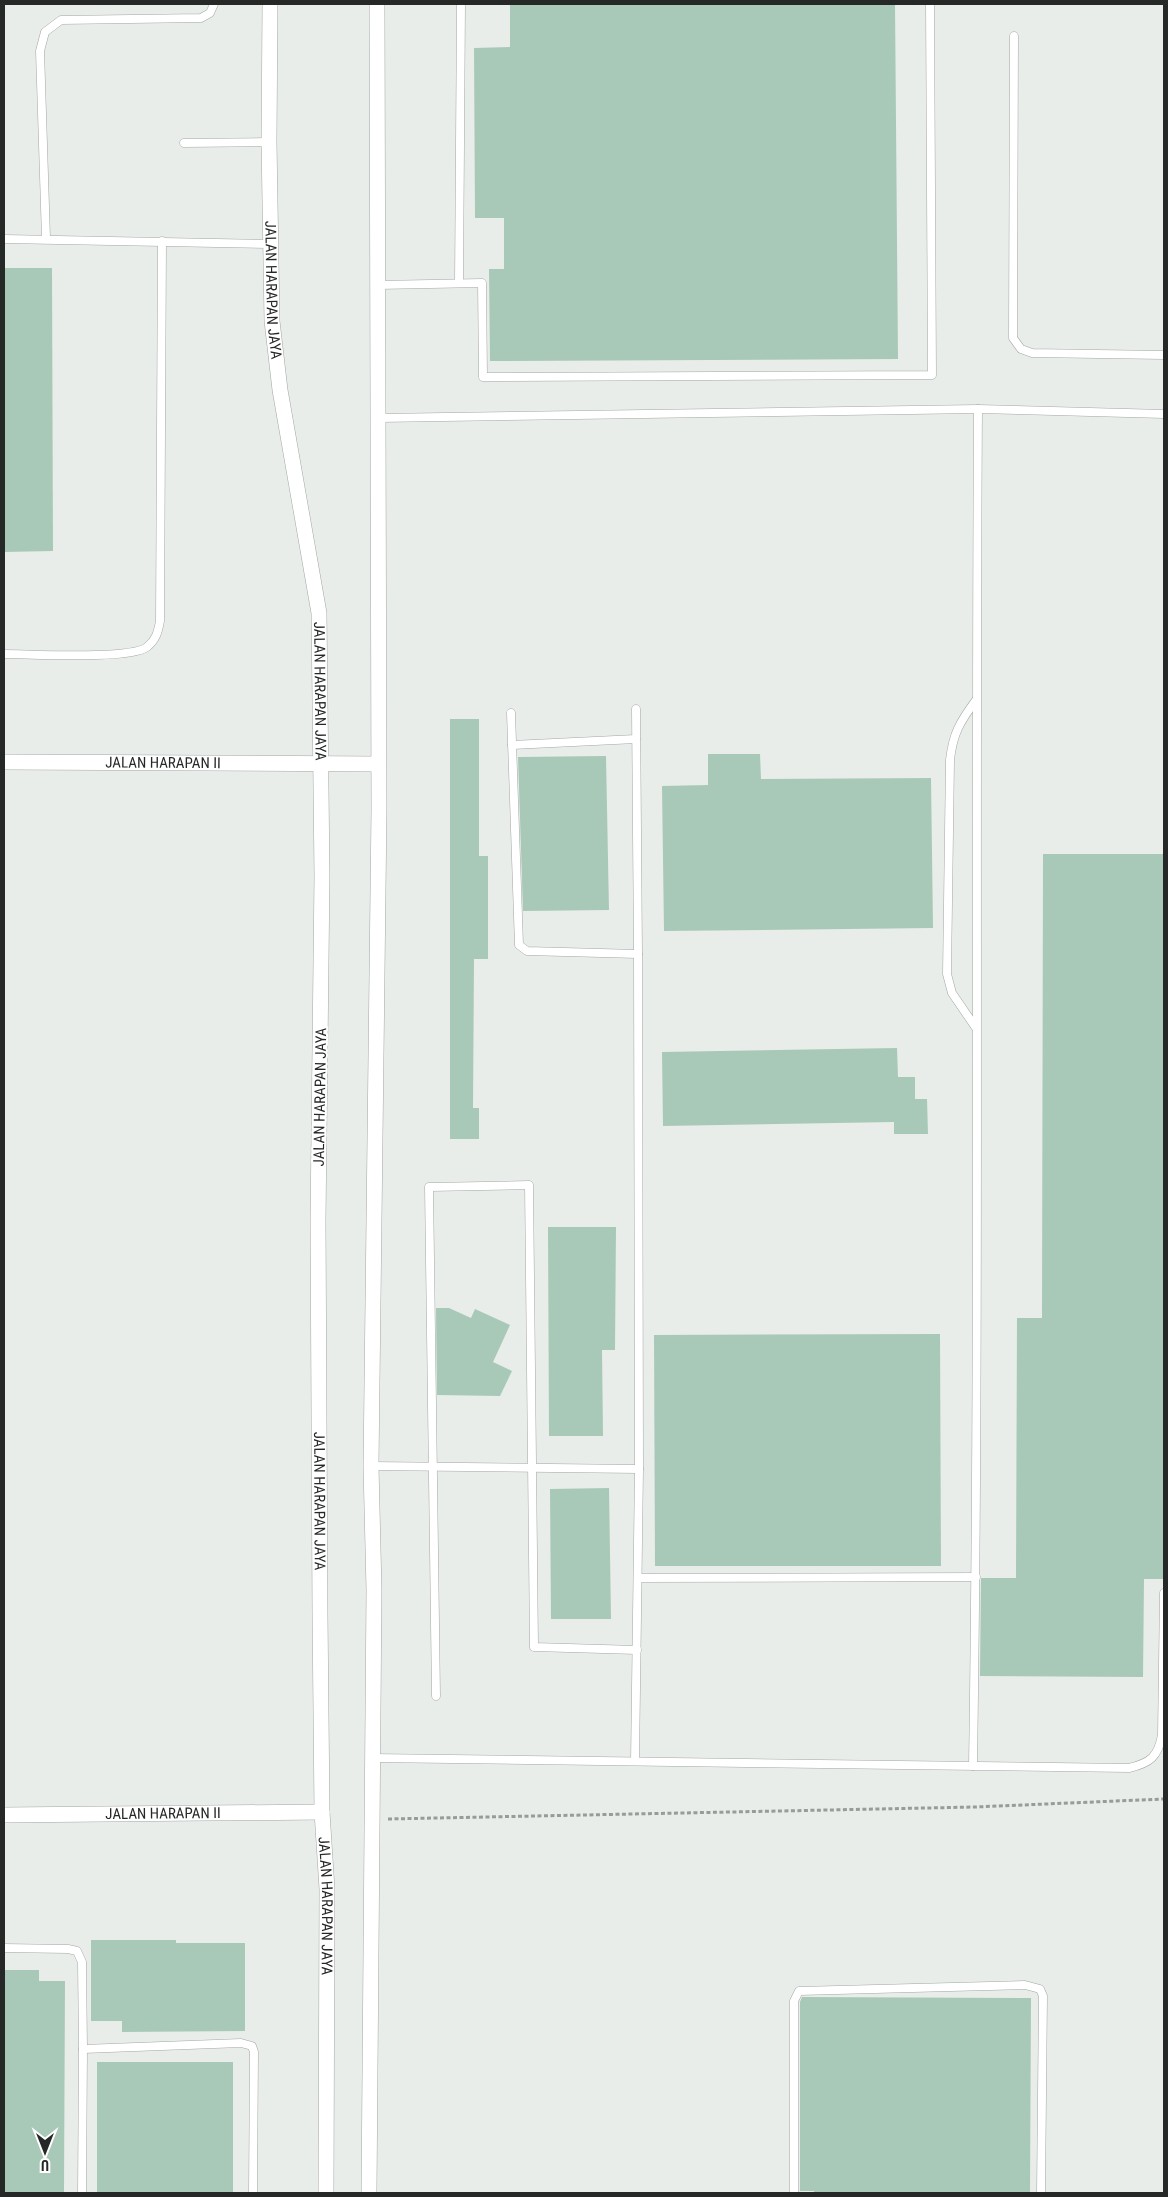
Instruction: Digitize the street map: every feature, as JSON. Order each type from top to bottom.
[{"type":"street","name":"JALAN HARAPAN JAYA","points":[[270,4],[269,142],[272,322],[280,390],[319,613],[321,763],[318,1220],[322,1812],[327,1889],[326,2193]]},
{"type":"street","points":[[368,2193],[374,1590],[371,1466],[379,810],[377,4]]},
{"type":"street","name":"JALAN HARAPAN II","points":[[4,762],[378,764]]},
{"type":"street","name":"JALAN HARAPAN II","points":[[4,1815],[322,1812]]},
{"type":"lane","points":[[46,238],[40,51],[44,32],[61,20],[201,18],[210,14],[214,4]]},
{"type":"lane","points":[[459,283],[461,4]]},
{"type":"lane","points":[[378,285],[482,283],[483,377],[932,375],[930,4]]},
{"type":"lane","points":[[1014,36],[1012,98],[1013,338],[1021,349],[1032,353],[1164,355]]},
{"type":"lane","points":[[184,144],[269,142]]},
{"type":"lane","points":[[4,239],[46,238],[270,244]]},
{"type":"lane","points":[[4,654],[122,654],[145,649],[157,637],[160,621],[162,241]]},
{"type":"lane","points":[[379,418],[978,409],[1164,414]]},
{"type":"lane","points":[[973,1766],[978,1195],[976,699],[978,409]]},
{"type":"lane","points":[[976,699],[958,724],[952,740],[950,760],[947,974],[952,993],[976,1028]]},
{"type":"lane","points":[[635,1761],[640,1469],[636,709]]},
{"type":"lane","points":[[511,713],[519,945],[527,951],[638,954]]},
{"type":"lane","points":[[512,745],[636,739]]},
{"type":"lane","points":[[436,1696],[428,1187],[529,1185],[534,1647],[637,1650]]},
{"type":"lane","points":[[371,1466],[640,1469]]},
{"type":"lane","points":[[639,1578],[976,1577]]},
{"type":"lane","points":[[372,1758],[1128,1768],[1142,1765],[1153,1758],[1160,1749],[1162,1736],[1164,1593]]},
{"type":"lane","points":[[4,1948],[68,1949],[77,1951],[82,1962],[82,2193]]},
{"type":"lane","points":[[794,2193],[794,2000],[799,1991],[1026,1985],[1040,1989],[1044,1996],[1041,2193]]},
{"type":"lane","points":[[83,2048],[241,2043],[252,2046],[254,2052],[253,2193]]},
{"type":"path","points":[[372,1820],[975,1807],[1164,1799]]},
{"type":"building","points":[[510,4],[895,4],[898,359],[490,361],[489,269],[504,269],[504,218],[475,218],[474,48],[510,47]]},
{"type":"building","points":[[4,268],[52,268],[53,551],[4,552]]},
{"type":"building","points":[[450,719],[479,719],[479,856],[488,856],[488,959],[474,959],[473,1108],[479,1108],[479,1139],[450,1139]]},
{"type":"building","points":[[708,754],[760,754],[761,779],[931,778],[933,928],[664,931],[662,786],[708,785]]},
{"type":"building","points":[[606,756],[609,910],[523,911],[518,757]]},
{"type":"building","points":[[1043,854],[1164,854],[1164,1579],[1144,1579],[1143,1677],[980,1676],[981,1578],[1016,1578],[1017,1318],[1042,1318]]},
{"type":"building","points":[[897,1048],[898,1077],[915,1077],[915,1099],[927,1099],[928,1134],[894,1134],[894,1122],[663,1126],[662,1052]]},
{"type":"building","points":[[548,1227],[616,1227],[615,1350],[602,1350],[603,1436],[549,1436]]},
{"type":"building","points":[[436,1308],[449,1308],[471,1318],[475,1309],[510,1325],[493,1362],[512,1371],[500,1396],[437,1395]]},
{"type":"building","points":[[940,1334],[941,1566],[655,1566],[654,1335]]},
{"type":"building","points":[[609,1488],[611,1619],[551,1619],[550,1489]]},
{"type":"building","points":[[91,1940],[176,1940],[176,1943],[245,1943],[245,2031],[122,2032],[122,2021],[91,2021]]},
{"type":"building","points":[[4,1970],[39,1970],[39,1981],[65,1981],[64,2193],[4,2193]]},
{"type":"building","points":[[802,1997],[1031,1998],[1030,2193],[814,2193],[814,2191],[800,2191],[800,2002]]},
{"type":"building","points":[[97,2062],[233,2062],[233,2193],[97,2193]]}]
